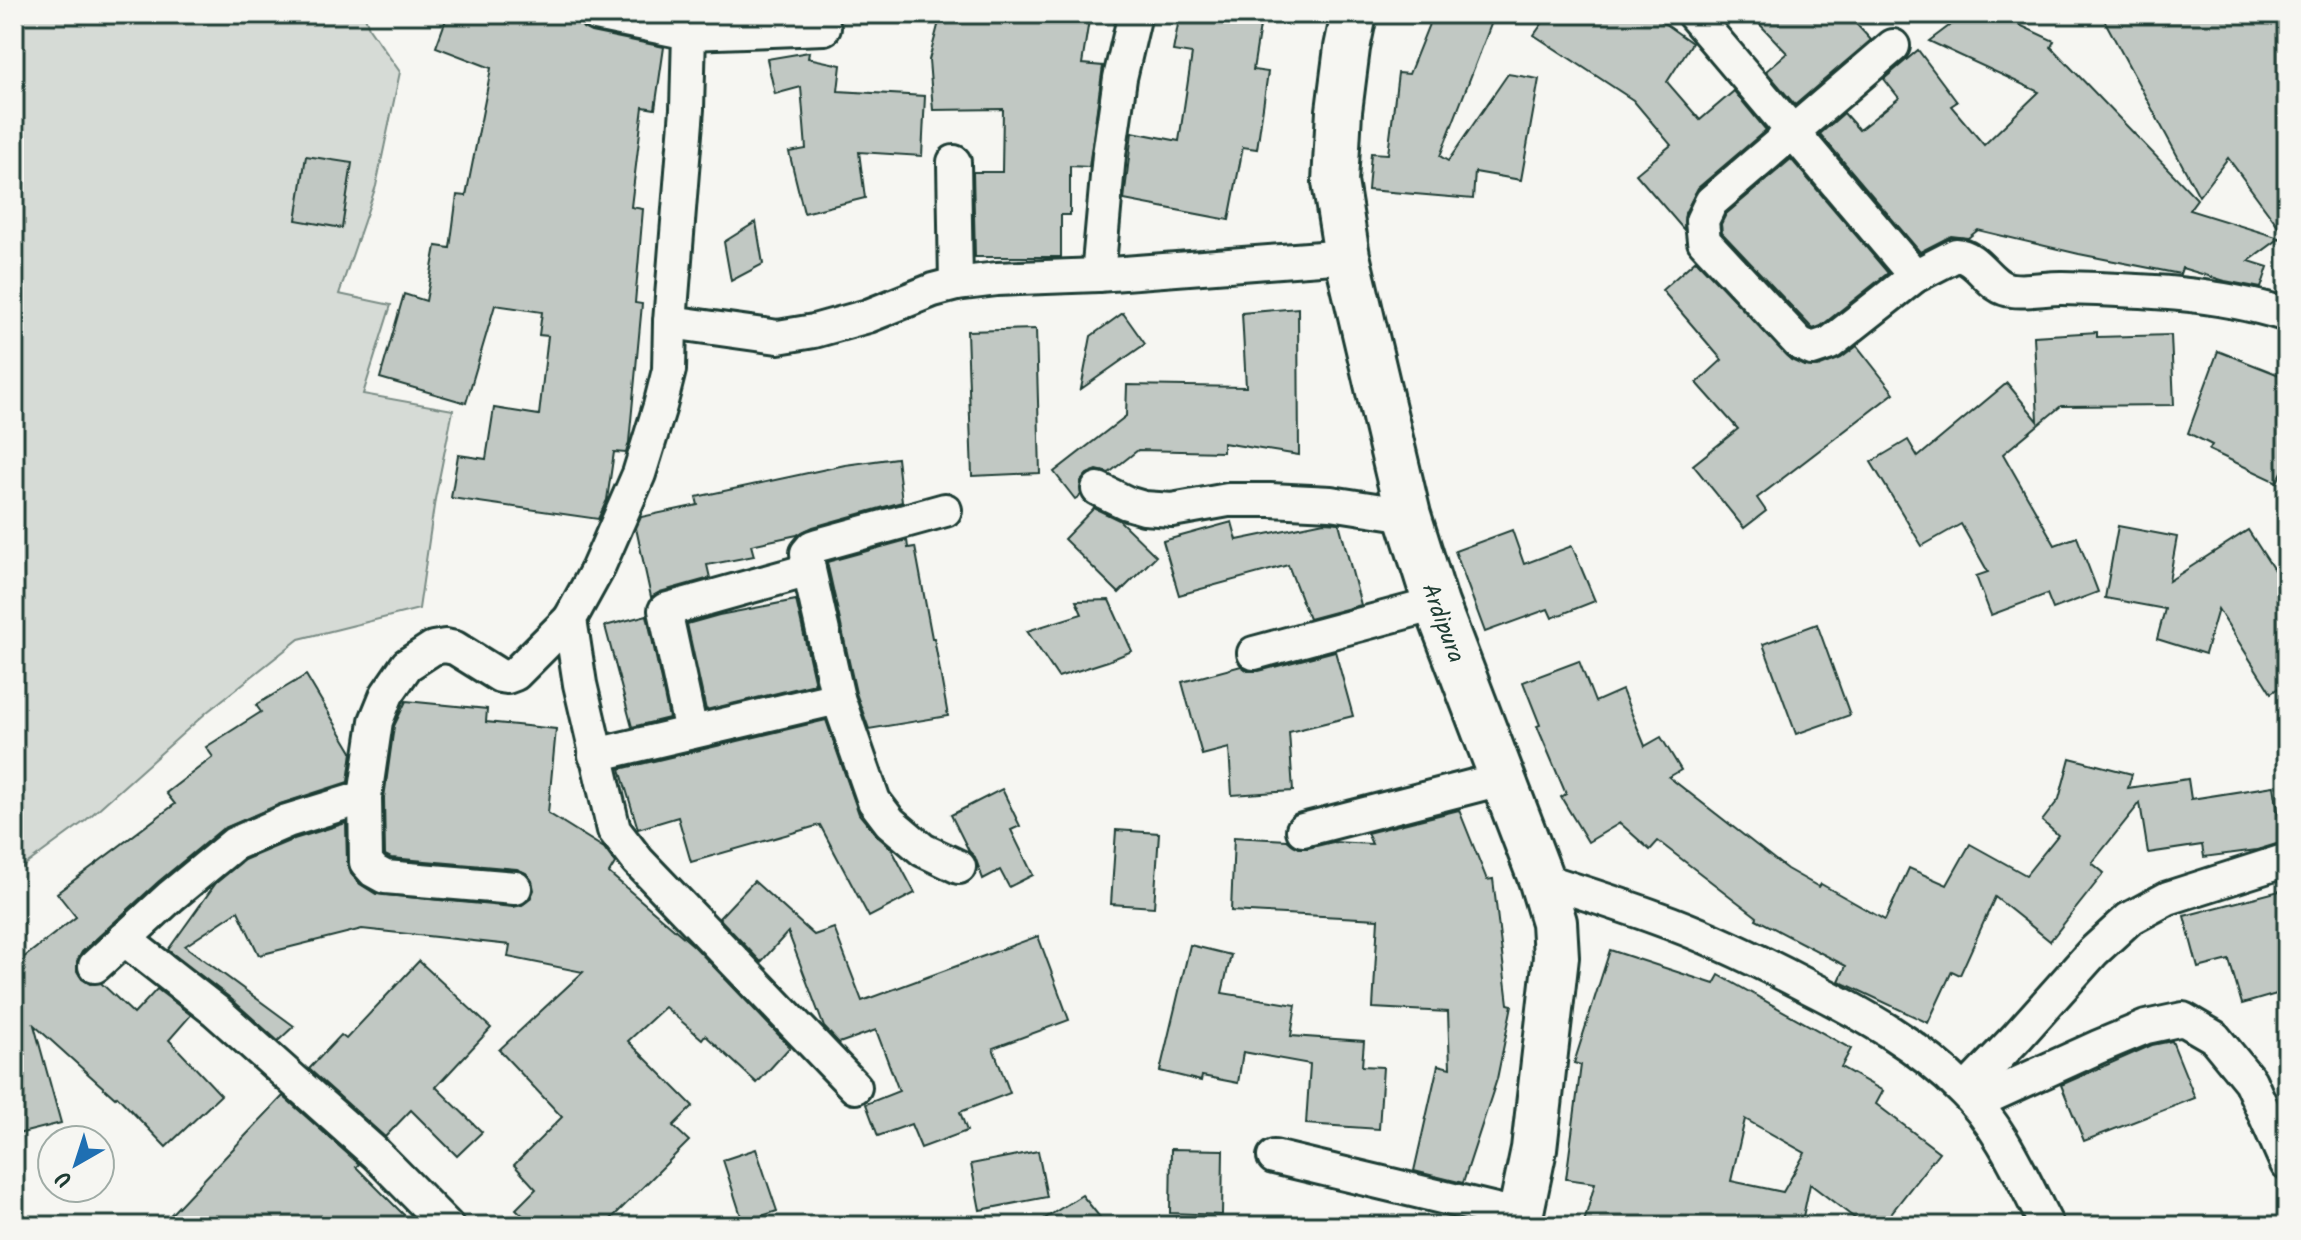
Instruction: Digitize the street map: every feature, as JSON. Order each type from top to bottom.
[{"type":"street","points":[[596,14],[691,23],[824,28]]},
{"type":"street","points":[[1098,275],[1109,155],[1120,78],[1135,14]]},
{"type":"street","name":"Ardipura","points":[[1354,14],[1339,111],[1335,182],[1347,256],[1408,515],[1436,604],[1541,879],[1554,922],[1556,957],[1534,1149],[1520,1221]]},
{"type":"street","points":[[1693,14],[1915,276]]},
{"type":"street","points":[[515,888],[385,877],[366,862],[365,797],[376,721],[387,694],[407,665],[433,648],[455,648],[500,676],[515,674],[570,619],[597,570],[639,474],[669,370],[691,23]]},
{"type":"street","points":[[1893,46],[1711,202],[1702,221],[1704,241],[1799,343],[1812,349],[1830,343],[1915,276],[1956,255],[1962,255],[2010,291],[2045,288],[2138,290],[2256,305],[2287,315]]},
{"type":"street","points":[[954,162],[956,284]]},
{"type":"street","points":[[670,322],[778,337],[868,316],[956,284],[1347,256]]},
{"type":"street","points":[[1098,489],[1144,508],[1172,510],[1228,500],[1270,500],[1331,503],[1408,515]]},
{"type":"street","points":[[945,510],[812,547],[807,553],[838,698],[874,801],[890,822],[923,850],[959,867]]},
{"type":"street","points":[[691,732],[665,610],[809,570]]},
{"type":"street","points":[[1254,653],[1436,604]]},
{"type":"street","points":[[570,619],[580,684],[614,830],[638,861],[855,1087]]},
{"type":"street","points":[[595,755],[838,698]]},
{"type":"street","points":[[1303,830],[1501,779]]},
{"type":"street","points":[[95,966],[234,844],[287,821],[365,797]]},
{"type":"street","points":[[1970,1097],[2017,1037],[2093,952],[2129,919],[2168,898],[2279,866]]},
{"type":"street","points":[[1541,879],[1660,919],[1765,965],[1853,1009],[1926,1057],[1987,1117],[2047,1226]]},
{"type":"street","points":[[124,939],[216,1011],[375,1153],[447,1226]]},
{"type":"street","points":[[1970,1097],[2146,1027],[2183,1019],[2214,1037],[2250,1081],[2287,1164]]},
{"type":"street","points":[[1274,1157],[1520,1221]]},
{"type":"shaded area","points":[[14,14],[364,14],[369,28],[400,72],[376,186],[339,294],[391,305],[363,394],[453,410],[435,499],[419,609],[299,639],[207,712],[85,821],[14,873]]},
{"type":"building","points":[[448,14],[578,14],[583,28],[591,32],[664,47],[655,109],[643,107],[631,207],[643,209],[635,303],[642,304],[629,442],[626,453],[614,452],[607,500],[598,519],[451,498],[458,455],[486,459],[494,408],[539,415],[548,336],[539,335],[542,312],[495,305],[466,403],[380,378],[404,294],[426,301],[436,246],[450,248],[457,195],[466,196],[487,90],[491,68],[436,47]]},
{"type":"building","points":[[941,14],[1090,14],[1082,64],[1103,66],[1089,167],[1070,166],[1070,215],[1061,215],[1061,257],[975,257],[973,172],[1002,172],[1003,109],[933,110],[929,60]]},
{"type":"building","points":[[1180,14],[1224,14],[1261,20],[1253,70],[1268,72],[1257,149],[1243,147],[1229,220],[1124,200],[1132,132],[1179,141],[1192,54],[1173,51]]},
{"type":"building","points":[[1433,14],[1495,14],[1440,156],[1448,161],[1508,74],[1539,79],[1521,180],[1475,172],[1473,199],[1368,190],[1371,153],[1388,154],[1398,73],[1409,74]]},
{"type":"building","points":[[1549,14],[1651,14],[1692,43],[1667,82],[1700,120],[1734,91],[1766,130],[1698,188],[1685,213],[1684,230],[1636,174],[1671,145],[1633,100],[1534,35]]},
{"type":"building","points":[[1750,14],[1847,14],[1871,40],[1795,105],[1766,71],[1787,53]]},
{"type":"building","points":[[1965,14],[1996,14],[2054,41],[2051,47],[2197,199],[2189,210],[2280,238],[2249,261],[2268,267],[2261,288],[2182,268],[2180,274],[1978,230],[1968,238],[1951,236],[1920,252],[1820,134],[1844,113],[1859,130],[1899,98],[1884,79],[1918,50],[1957,102],[1951,106],[1984,145],[2039,92],[1929,41]]},
{"type":"building","points":[[2101,14],[2287,14],[2287,238],[2228,158],[2199,196]]},
{"type":"building","points":[[809,52],[808,58],[841,65],[838,91],[925,96],[922,156],[859,152],[865,198],[804,213],[789,152],[806,149],[801,87],[775,94],[767,59]]},
{"type":"building","points":[[306,156],[352,163],[342,228],[296,220]]},
{"type":"building","points":[[1791,159],[1888,273],[1813,329],[1722,233],[1721,224],[1726,214]]},
{"type":"building","points":[[756,222],[763,264],[731,281],[724,242]]},
{"type":"building","points":[[1696,260],[1791,360],[1804,366],[1818,367],[1841,358],[1857,346],[1894,393],[1757,498],[1766,511],[1744,528],[1693,465],[1738,429],[1697,383],[1722,360],[1662,290]]},
{"type":"building","points":[[1298,308],[1299,455],[1223,443],[1223,452],[1138,450],[1109,473],[1097,470],[1087,474],[1081,481],[1081,495],[1075,499],[1054,472],[1126,416],[1127,385],[1246,387],[1242,313]]},
{"type":"building","points":[[1123,313],[1145,344],[1081,389],[1091,336]]},
{"type":"building","points":[[1036,329],[1040,473],[972,476],[967,331]]},
{"type":"building","points":[[2097,332],[2097,337],[2171,335],[2174,405],[2061,406],[2003,454],[2055,545],[2077,537],[2098,592],[2053,609],[2047,594],[1991,615],[1976,576],[1988,572],[1961,524],[1922,546],[1871,462],[1908,440],[1918,457],[2007,383],[2038,421],[2034,336]]},
{"type":"building","points":[[2218,351],[2287,378],[2287,462],[2277,482],[2209,450],[2212,445],[2188,433]]},
{"type":"building","points":[[897,458],[902,502],[813,527],[797,535],[751,545],[754,556],[707,565],[710,578],[651,597],[636,528],[641,517],[698,505],[696,497],[845,465]]},
{"type":"building","points":[[1094,508],[1119,520],[1156,556],[1119,593],[1064,539]]},
{"type":"building","points":[[1232,522],[1237,540],[1324,522],[1339,523],[1361,605],[1309,619],[1288,565],[1179,595],[1163,541]]},
{"type":"building","points":[[2118,526],[2177,537],[2169,581],[2248,530],[2287,590],[2287,682],[2271,693],[2218,609],[2205,654],[2157,639],[2165,609],[2105,598]]},
{"type":"building","points":[[1512,530],[1524,564],[1572,546],[1595,601],[1552,618],[1548,609],[1485,632],[1455,551]]},
{"type":"building","points":[[907,540],[908,548],[915,547],[948,716],[869,729],[856,693],[827,562]]},
{"type":"building","points":[[796,600],[815,684],[706,710],[687,624]]},
{"type":"building","points":[[1109,600],[1132,651],[1058,677],[1027,631],[1082,614],[1076,601]]},
{"type":"building","points":[[647,615],[669,718],[632,727],[605,626]]},
{"type":"building","points":[[1817,624],[1850,715],[1796,734],[1763,644]]},
{"type":"building","points":[[1335,651],[1353,716],[1289,732],[1293,791],[1232,795],[1229,748],[1202,755],[1182,682],[1241,666],[1248,671],[1259,671]]},
{"type":"building","points":[[1579,661],[1595,702],[1622,690],[1645,746],[1661,737],[1681,770],[1669,777],[1787,869],[1885,920],[1909,868],[1947,885],[1970,844],[2026,875],[2058,835],[2042,821],[2059,799],[2070,758],[2132,774],[2128,788],[2188,779],[2191,799],[2274,786],[2283,842],[2257,850],[2204,857],[2202,845],[2148,853],[2140,803],[2092,863],[2104,873],[2050,941],[1995,897],[1960,975],[1952,971],[1928,1023],[1839,981],[1846,966],[1756,919],[1658,841],[1650,850],[1620,823],[1588,842],[1561,797],[1566,794],[1537,726],[1540,725],[1523,682]]},
{"type":"building","points":[[306,675],[352,752],[348,782],[280,804],[222,829],[158,882],[82,952],[77,961],[77,971],[82,979],[90,984],[101,983],[134,1014],[157,989],[191,1015],[169,1040],[221,1095],[166,1147],[117,1096],[115,1098],[34,1025],[61,1123],[36,1124],[36,1129],[14,1135],[14,965],[76,917],[57,893],[175,804],[166,793],[213,757],[206,747],[261,712],[256,705]]},
{"type":"building","points":[[406,701],[487,709],[486,722],[556,729],[548,813],[604,848],[615,863],[609,873],[694,946],[790,1047],[757,1083],[705,1035],[702,1039],[665,1007],[628,1041],[693,1106],[673,1126],[689,1141],[604,1226],[574,1226],[563,1215],[552,1226],[534,1226],[516,1209],[536,1189],[514,1165],[562,1117],[499,1050],[583,972],[508,957],[510,945],[362,929],[259,955],[238,911],[185,946],[294,1026],[278,1041],[229,997],[168,950],[216,883],[244,860],[294,839],[346,823],[347,862],[351,874],[376,894],[513,907],[530,899],[534,890],[532,881],[526,873],[517,869],[385,855],[384,798],[394,726]]},
{"type":"building","points":[[826,720],[859,814],[891,848],[915,893],[869,917],[820,825],[691,862],[678,817],[638,829],[620,769]]},
{"type":"building","points":[[1002,789],[1020,826],[1011,830],[1033,875],[1009,887],[1000,870],[983,879],[975,857],[951,815]]},
{"type":"building","points":[[1459,810],[1487,880],[1493,879],[1508,1004],[1512,1005],[1497,1079],[1463,1183],[1414,1171],[1438,1065],[1450,1068],[1448,1012],[1373,1008],[1378,919],[1231,911],[1234,837],[1287,840],[1299,848],[1333,842],[1372,844],[1367,833]]},
{"type":"building","points":[[1116,830],[1159,833],[1154,907],[1111,904]]},
{"type":"building","points":[[754,881],[814,935],[834,928],[862,1001],[1038,936],[1069,1020],[993,1048],[1010,1093],[960,1112],[967,1131],[921,1148],[911,1124],[878,1136],[866,1104],[899,1091],[876,1030],[839,1043],[824,1027],[788,932],[761,962],[719,918]]},
{"type":"building","points":[[2287,889],[2287,991],[2242,1004],[2229,960],[2198,968],[2184,916]]},
{"type":"building","points":[[1190,945],[1231,955],[1222,993],[1296,1005],[1291,1036],[1364,1041],[1362,1066],[1383,1067],[1379,1129],[1306,1124],[1310,1064],[1243,1052],[1238,1083],[1202,1076],[1201,1081],[1160,1071]]},
{"type":"building","points":[[1610,950],[1714,984],[1719,975],[1851,1049],[1841,1067],[1883,1091],[1876,1104],[1939,1152],[1881,1226],[1865,1226],[1810,1184],[1801,1226],[1583,1226],[1595,1183],[1566,1179],[1581,1065],[1574,1063]],"holes":[[[1745,1119],[1805,1153],[1783,1192],[1731,1181]]]},
{"type":"building","points":[[419,961],[491,1028],[436,1087],[482,1132],[457,1156],[411,1110],[385,1137],[309,1069],[341,1035],[346,1039]]},
{"type":"building","points":[[2172,1041],[2195,1098],[2084,1141],[2061,1085],[2152,1045]]},
{"type":"building","points":[[283,1096],[359,1164],[356,1167],[415,1226],[160,1226]]},
{"type":"building","points":[[756,1149],[777,1211],[743,1222],[723,1160]]},
{"type":"building","points":[[1171,1149],[1223,1150],[1222,1215],[1170,1213]]},
{"type":"building","points":[[1038,1151],[1047,1197],[980,1210],[971,1164]]},
{"type":"building","points":[[1082,1195],[1107,1226],[1033,1226]]}]
